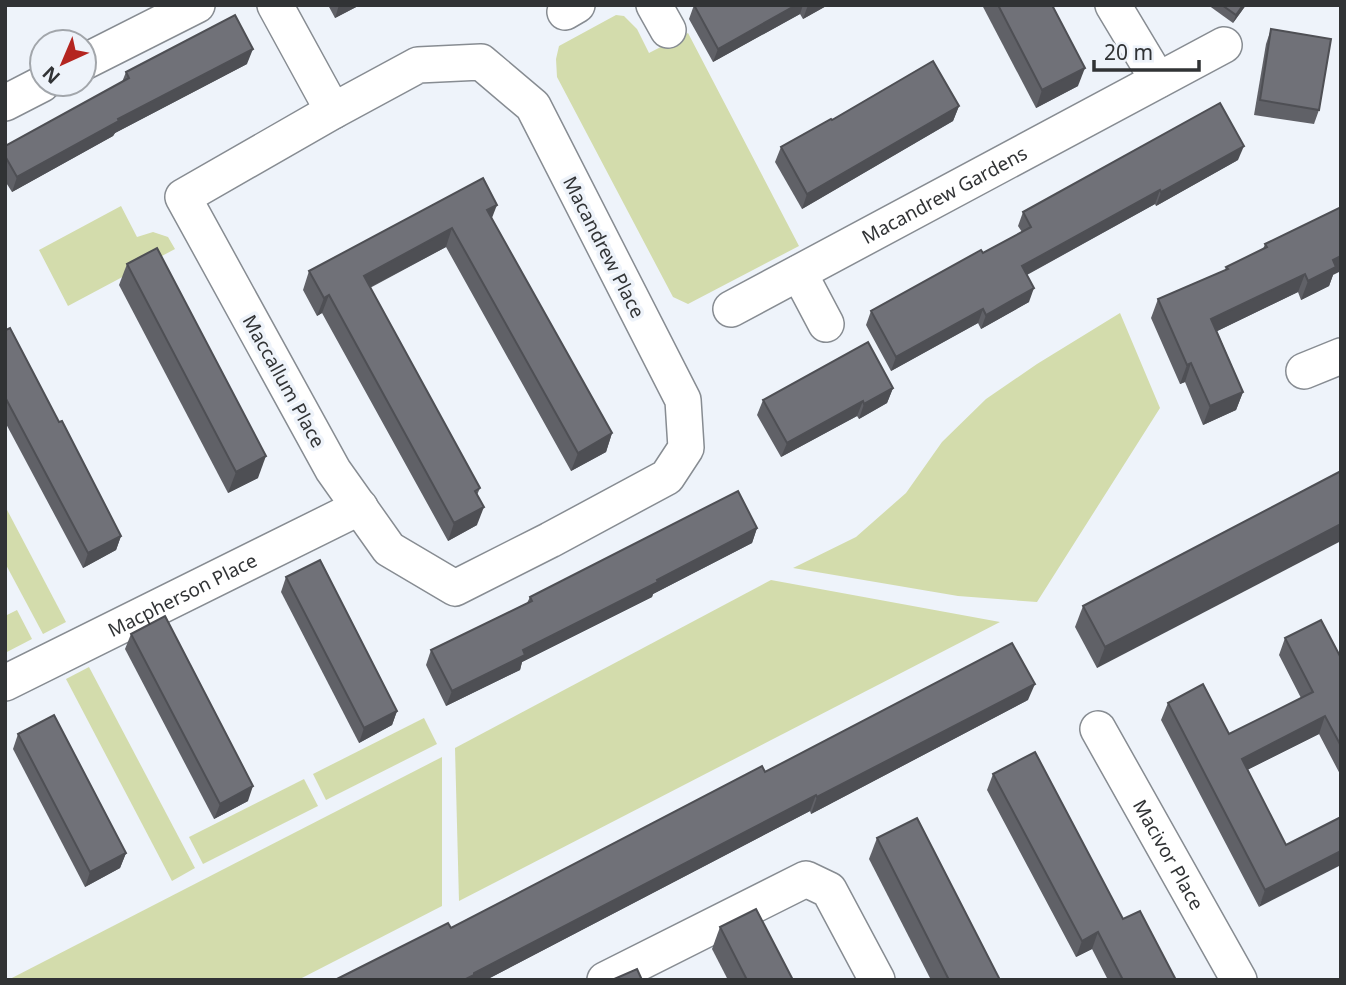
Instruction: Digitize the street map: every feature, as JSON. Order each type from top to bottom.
[{"type":"street","points":[[98,55],[197,5]]},
{"type":"street","points":[[275,5],[333,111]]},
{"type":"street","points":[[1113,5],[1158,80]]},
{"type":"street","name":"Macandrew Gardens","points":[[731,309],[1224,45]]},
{"type":"street","name":"Macandrew Place","points":[[333,111],[418,65],[481,62],[533,106],[670,376],[682,400],[686,448],[667,477],[550,540]]},
{"type":"street","points":[[5,103],[28,91]]},
{"type":"street","name":"Maccallum Place","points":[[333,111],[183,197],[333,470],[389,548],[455,588],[550,540]]},
{"type":"street","points":[[799,273],[826,324]]},
{"type":"street","points":[[1304,371],[1341,356]]},
{"type":"street","name":"Macpherson Place","points":[[5,683],[360,507]]},
{"type":"street","name":"Macivor Place","points":[[1098,729],[1239,980]]},
{"type":"street","points":[[605,980],[806,879],[829,890],[877,980]]},
{"type":"green space","points":[[616,15],[624,16],[637,29],[649,53],[688,33],[799,246],[688,304],[673,297],[557,77],[556,59],[559,46]]},
{"type":"green space","points":[[121,206],[137,237],[153,232],[168,237],[175,249],[68,306],[39,250]]},
{"type":"green space","points":[[1120,313],[1160,408],[1037,602],[958,596],[793,568],[856,537],[906,493],[942,442],[986,399]]},
{"type":"green space","points":[[5,506],[66,622],[43,634],[5,563]]},
{"type":"green space","points":[[771,580],[1000,622],[459,901],[455,748]]},
{"type":"green space","points":[[17,610],[32,639],[5,653],[5,616]]},
{"type":"green space","points":[[89,667],[195,868],[172,881],[66,679]]},
{"type":"green space","points":[[424,718],[437,744],[326,800],[313,774]]},
{"type":"green space","points":[[442,757],[442,906],[298,980],[8,980]]},
{"type":"green space","points":[[304,779],[318,806],[203,864],[189,837]]},
{"type":"building","points":[[694,5],[796,5],[718,49]]},
{"type":"building","points":[[998,5],[1052,5],[1085,68],[1042,90]]},
{"type":"building","points":[[1222,5],[1243,5],[1236,15]]},
{"type":"building","points":[[235,15],[253,49],[118,119],[119,121],[17,177],[5,156],[5,146],[93,98],[98,98],[98,95],[129,78],[126,72]]},
{"type":"building","points":[[1271,29],[1331,39],[1319,110],[1260,100]]},
{"type":"building","points":[[933,61],[959,106],[807,194],[781,147]]},
{"type":"building","points":[[1220,103],[1244,146],[1022,266],[1034,288],[986,315],[983,309],[896,357],[871,311],[981,250],[983,253],[1031,227],[1023,212]]},
{"type":"building","points":[[483,178],[497,205],[487,210],[612,433],[578,453],[452,228],[364,276],[480,488],[475,491],[484,507],[454,523],[329,295],[324,298],[309,271]]},
{"type":"building","points":[[1341,207],[1341,256],[1333,260],[1336,267],[1308,281],[1305,274],[1211,319],[1243,392],[1210,406],[1191,363],[1187,365],[1158,299],[1228,269],[1226,267],[1267,247],[1265,244]]},
{"type":"building","points":[[157,248],[266,456],[236,472],[127,264]]},
{"type":"building","points":[[5,328],[10,328],[59,422],[62,421],[121,536],[88,553],[5,397]]},
{"type":"building","points":[[868,342],[893,388],[864,404],[863,401],[787,443],[763,400]]},
{"type":"building","points":[[1341,471],[1341,524],[1105,647],[1083,606]]},
{"type":"building","points":[[738,491],[757,528],[657,580],[658,582],[523,650],[525,655],[452,691],[431,650],[532,601],[530,597]]},
{"type":"building","points":[[320,560],[397,711],[364,728],[286,577]]},
{"type":"building","points":[[165,616],[253,786],[220,804],[131,634]]},
{"type":"building","points":[[1321,620],[1341,658],[1341,746],[1325,716],[1242,759],[1286,845],[1341,817],[1341,851],[1265,890],[1168,703],[1203,684],[1229,734],[1313,692],[1285,638]]},
{"type":"building","points":[[1012,643],[1035,684],[817,797],[816,795],[464,980],[335,980],[448,923],[451,928],[762,766],[765,772]]},
{"type":"building","points":[[54,715],[126,853],[90,872],[18,734]]},
{"type":"building","points":[[1035,752],[1123,919],[1140,911],[1176,980],[1123,980],[1098,932],[1082,941],[993,774]]},
{"type":"building","points":[[917,818],[1000,980],[949,980],[877,838]]},
{"type":"building","points":[[756,909],[793,980],[747,980],[720,927]]},
{"type":"building","points":[[637,969],[642,980],[612,980]]}]
